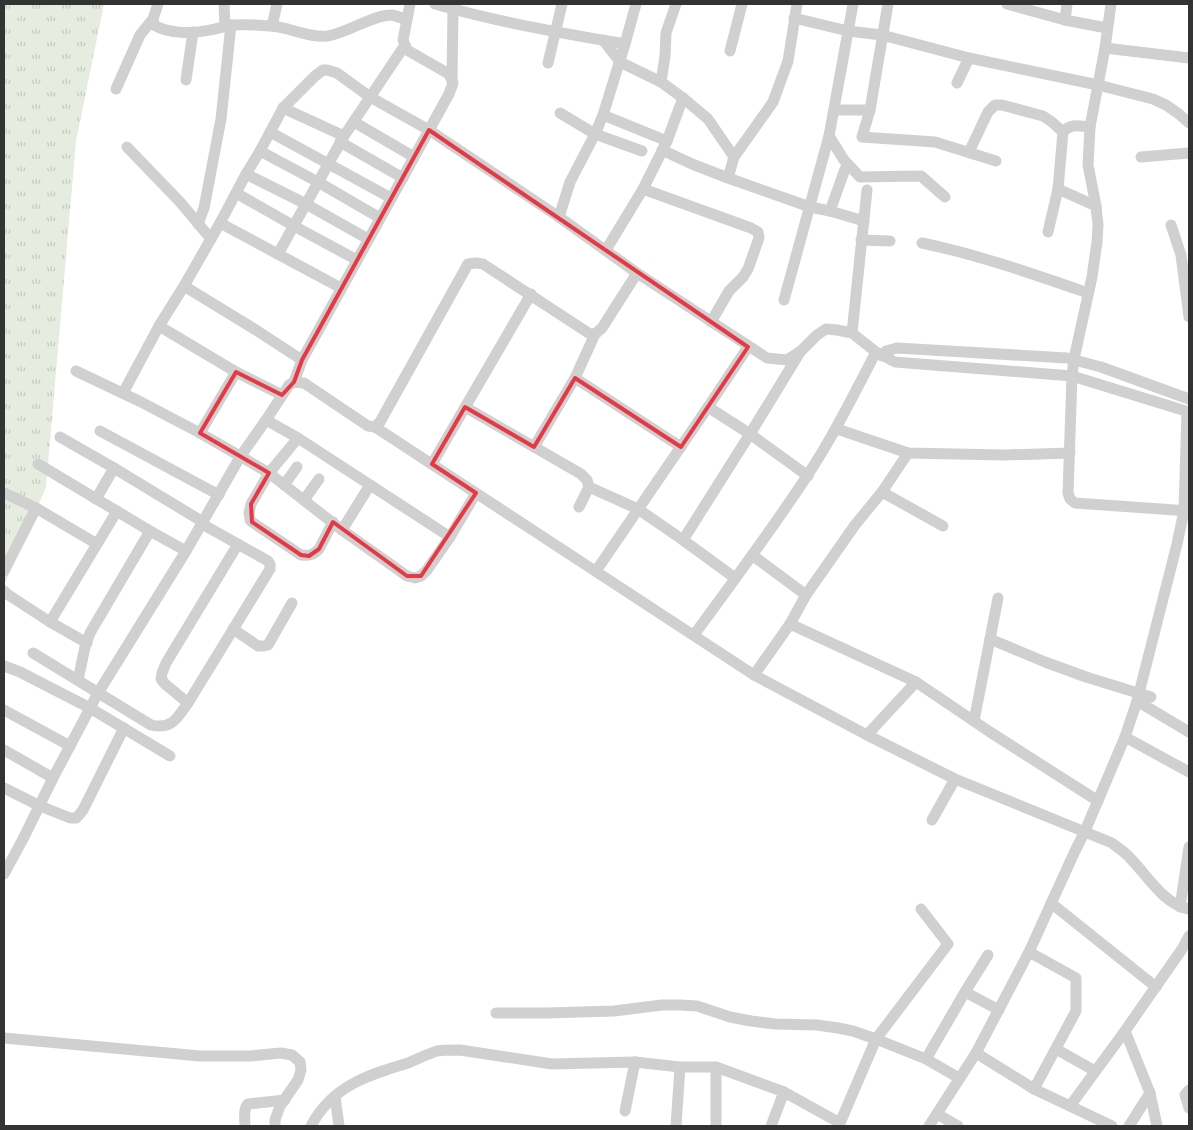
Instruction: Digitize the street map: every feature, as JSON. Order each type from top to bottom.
[{"type":"street","points":[[116,89],[140,35],[153,19],[158,4]]},
{"type":"street","points":[[198,224],[205,202],[221,119],[228,26],[224,4]]},
{"type":"street","points":[[272,26],[277,4]]},
{"type":"street","points":[[278,254],[342,139],[404,45],[410,4]]},
{"type":"street","points":[[435,4],[453,9],[468,8],[556,32],[626,44]]},
{"type":"street","points":[[548,63],[562,4]]},
{"type":"street","points":[[559,217],[570,182],[595,134],[602,115],[626,44],[636,4]]},
{"type":"street","points":[[661,82],[666,33],[676,4]]},
{"type":"street","points":[[730,51],[742,4]]},
{"type":"street","points":[[728,178],[734,157],[774,102],[788,61],[797,4]]},
{"type":"street","points":[[784,300],[830,136],[853,4]]},
{"type":"street","points":[[888,4],[870,110],[862,136],[935,142],[996,161]]},
{"type":"street","points":[[995,4],[1012,5],[1065,20],[1107,28]]},
{"type":"street","points":[[1065,20],[1068,4]]},
{"type":"street","points":[[1111,4],[1090,128],[1088,165],[1098,226],[1092,277],[1072,376],[1068,493],[1070,499],[1075,504],[1186,511]]},
{"type":"street","points":[[294,382],[302,360],[449,94],[453,83],[453,9]]},
{"type":"street","points":[[153,19],[154,25],[160,29],[170,31],[208,31],[228,26],[272,26],[324,36],[336,34],[389,15],[407,20]]},
{"type":"street","points":[[794,18],[848,31],[882,35],[969,58],[1098,85],[1153,99],[1166,105],[1189,123]]},
{"type":"street","points":[[186,80],[193,32]]},
{"type":"street","points":[[603,40],[620,62],[661,82],[708,119],[734,157]]},
{"type":"street","points":[[404,45],[407,50],[449,74],[452,79]]},
{"type":"street","points":[[1105,48],[1189,58]]},
{"type":"street","points":[[957,83],[969,58]]},
{"type":"street","points":[[123,393],[283,108],[315,76],[323,70],[327,70],[337,73],[370,98],[429,130],[559,217],[637,273],[767,358],[787,360],[801,351],[826,329],[837,330],[852,333],[879,354],[895,362],[1072,376],[1188,412],[1186,511],[1138,697],[1125,737],[1085,831],[1029,952],[976,1053],[929,1126]]},
{"type":"street","points":[[606,250],[643,189],[665,146],[683,98]]},
{"type":"street","points":[[969,152],[988,112],[995,106],[1002,105],[1043,116],[1063,132]]},
{"type":"street","points":[[283,108],[342,139],[402,178]]},
{"type":"street","points":[[834,110],[870,110]]},
{"type":"street","points":[[560,113],[595,134],[642,151]]},
{"type":"street","points":[[602,115],[665,146],[692,164],[810,207],[864,221]]},
{"type":"street","points":[[354,122],[414,157]]},
{"type":"street","points":[[1048,232],[1058,188],[1063,132],[1066,128],[1072,126],[1090,128]]},
{"type":"street","points":[[270,132],[391,198]]},
{"type":"street","points":[[830,136],[844,160],[860,177],[921,176],[945,197]]},
{"type":"street","points":[[127,147],[180,202],[211,239]]},
{"type":"street","points":[[260,151],[380,218]]},
{"type":"street","points":[[1141,158],[1189,154]]},
{"type":"street","points":[[830,211],[845,169]]},
{"type":"street","points":[[246,174],[306,204],[368,239]]},
{"type":"street","points":[[1058,188],[1096,206]]},
{"type":"street","points":[[643,189],[758,232],[759,238],[748,269],[729,291],[712,322]]},
{"type":"street","points":[[852,333],[867,190]]},
{"type":"street","points":[[236,192],[357,260]]},
{"type":"street","points":[[220,223],[341,288]]},
{"type":"street","points":[[1171,225],[1185,254],[1189,317]]},
{"type":"street","points":[[861,240],[890,241]]},
{"type":"street","points":[[922,244],[952,250],[1022,270],[1088,293]]},
{"type":"street","points":[[375,427],[380,422],[468,264],[483,264],[590,334],[596,334]]},
{"type":"street","points":[[534,447],[575,378],[596,334],[602,328],[637,273]]},
{"type":"street","points":[[184,286],[302,360]]},
{"type":"street","points":[[432,464],[531,294]]},
{"type":"street","points":[[159,326],[236,372],[282,395]]},
{"type":"street","points":[[596,571],[748,346]]},
{"type":"street","points":[[694,635],[808,476],[879,354],[897,348],[1074,359],[1189,399]]},
{"type":"street","points":[[683,540],[801,351]]},
{"type":"street","points":[[1004,371],[1005,354]]},
{"type":"street","points":[[76,372],[123,393],[200,433],[269,474],[342,530],[407,576],[416,578],[427,570],[450,537],[476,493]]},
{"type":"street","points":[[200,433],[236,372]]},
{"type":"street","points":[[575,378],[681,447]]},
{"type":"street","points":[[5,871],[98,693],[186,551],[240,457],[289,385],[294,382],[304,383],[368,426],[375,427],[754,675],[867,735],[956,779],[1112,843],[1128,856],[1166,898],[1184,908],[1189,848]]},
{"type":"street","points":[[465,407],[581,474],[587,480],[589,487],[579,507]]},
{"type":"street","points":[[708,407],[750,434],[808,476]]},
{"type":"street","points":[[266,420],[298,438],[450,537]]},
{"type":"street","points":[[837,428],[908,453],[1070,453]]},
{"type":"street","points":[[100,431],[217,499]]},
{"type":"street","points":[[32,653],[151,725],[160,727],[169,724],[175,720],[188,703],[270,569],[268,561],[204,521],[60,437]]},
{"type":"street","points":[[298,438],[269,474],[251,504],[250,520],[301,555],[309,556],[319,549],[333,522]]},
{"type":"street","points":[[754,675],[790,624],[806,595],[855,525],[882,492],[908,453]]},
{"type":"street","points":[[38,464],[186,551]]},
{"type":"street","points":[[284,485],[297,467]]},
{"type":"street","points":[[96,499],[114,468]]},
{"type":"street","points":[[304,500],[319,479]]},
{"type":"street","points":[[342,530],[370,485]]},
{"type":"street","points":[[589,487],[638,509],[735,578]]},
{"type":"street","points":[[882,492],[944,526]]},
{"type":"street","points":[[4,493],[36,508],[97,544]]},
{"type":"street","points":[[4,571],[36,508]]},
{"type":"street","points":[[50,622],[117,511]]},
{"type":"street","points":[[78,680],[90,633],[150,531]]},
{"type":"street","points":[[188,703],[165,684],[161,679],[162,673],[166,663],[238,544]]},
{"type":"street","points":[[752,555],[806,595]]},
{"type":"street","points":[[4,591],[50,622],[87,643]]},
{"type":"street","points":[[974,721],[998,598]]},
{"type":"street","points":[[233,629],[258,646],[268,645],[292,603]]},
{"type":"street","points":[[790,624],[916,682],[1098,801]]},
{"type":"street","points":[[990,639],[1138,697],[1189,732]]},
{"type":"street","points":[[4,666],[20,672],[90,708],[170,756]]},
{"type":"street","points":[[867,735],[916,682]]},
{"type":"street","points":[[1138,697],[1151,698]]},
{"type":"street","points":[[4,710],[70,746]]},
{"type":"street","points":[[4,788],[40,806],[70,818],[76,818],[124,728]]},
{"type":"street","points":[[1125,737],[1189,772]]},
{"type":"street","points":[[4,750],[53,778]]},
{"type":"street","points":[[932,820],[956,779]]},
{"type":"street","points":[[1051,903],[1156,987]]},
{"type":"street","points":[[311,1126],[328,1102],[346,1087],[365,1077],[436,1052],[449,1050],[552,1064],[634,1062],[680,1067],[716,1067],[784,1092],[843,1125],[876,1039],[948,944],[920,909]]},
{"type":"street","points":[[1070,1106],[1156,987],[1186,952],[1189,936]]},
{"type":"street","points":[[1029,952],[1076,978],[1076,1011],[1034,1089]]},
{"type":"street","points":[[926,1059],[964,992],[988,955]]},
{"type":"street","points":[[964,992],[999,1010]]},
{"type":"street","points":[[496,1014],[614,1011],[662,1005],[697,1006],[730,1017],[776,1024],[816,1025],[838,1028],[876,1039],[926,1059],[959,1078]]},
{"type":"street","points":[[1125,1031],[1150,1092],[1157,1126]]},
{"type":"street","points":[[4,1038],[200,1056],[250,1056],[281,1053],[292,1055],[300,1062],[301,1070],[298,1080],[280,1106],[274,1126]]},
{"type":"street","points":[[1056,1049],[1095,1071]]},
{"type":"street","points":[[976,1053],[1034,1089],[1070,1106],[1101,1124],[1112,1126]]},
{"type":"street","points":[[625,1111],[634,1062]]},
{"type":"street","points":[[676,1126],[680,1067]]},
{"type":"street","points":[[716,1067],[716,1126]]},
{"type":"street","points":[[1189,1090],[1185,1095],[1189,1108]]},
{"type":"street","points":[[771,1126],[784,1092]]},
{"type":"street","points":[[1129,1126],[1150,1092]]},
{"type":"street","points":[[335,1096],[338,1126]]},
{"type":"street","points":[[245,1126],[245,1110],[248,1104],[284,1100]]},
{"type":"street","points":[[937,1114],[958,1126]]},
{"type":"highlighted area","points":[[429,130],[748,347],[681,447],[575,378],[534,447],[465,407],[432,464],[476,493],[421,576],[407,576],[333,522],[319,549],[309,556],[301,555],[252,522],[251,504],[269,473],[200,433],[236,372],[282,395],[294,382],[302,360]]},
{"type":"green space","points":[[4,4],[104,4],[76,141],[46,487],[4,585]]}]
